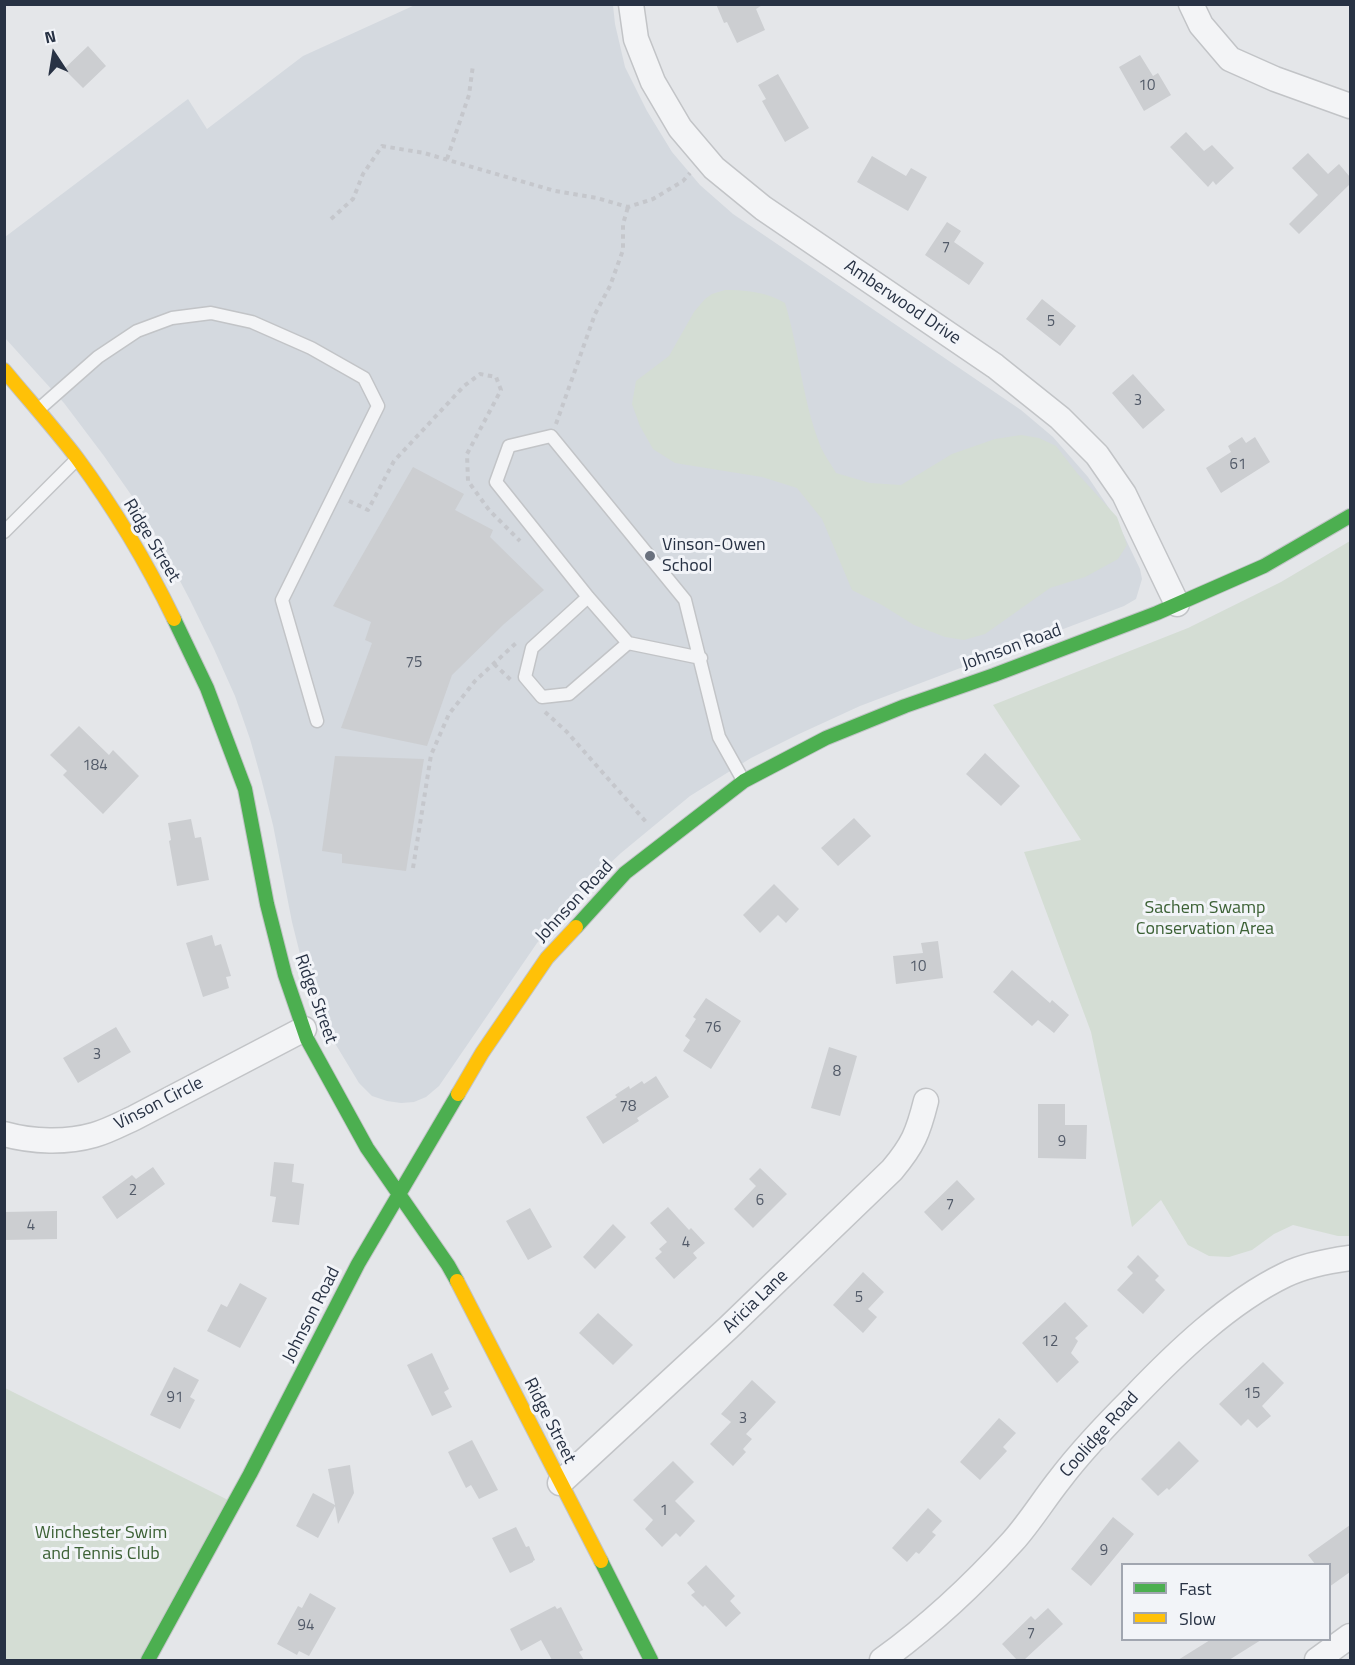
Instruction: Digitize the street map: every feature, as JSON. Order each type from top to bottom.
[{"type":"street","name":"Amberwood Drive","points":[[631,4],[636,39],[653,82],[680,128],[714,168],[763,208],[995,366],[1060,418],[1097,456],[1124,494],[1177,604]]},
{"type":"street","points":[[1191,4],[1201,26],[1230,59],[1275,80],[1350,106]]},
{"type":"street","name":"Ridge Street","points":[[4,370],[77,459],[119,521],[158,586],[207,688],[245,789],[267,904],[285,975],[307,1039],[367,1148],[448,1265],[651,1660]]},
{"type":"street","name":"Johnson Road","points":[[148,1660],[250,1474],[358,1264],[482,1053],[547,958],[625,873],[744,782],[826,738],[1177,604],[1264,566],[1350,516]]},
{"type":"street","name":"Vinson Circle","points":[[4,1134],[48,1141],[82,1138],[110,1130],[304,1029]]},
{"type":"street","name":"Aricia Lane","points":[[560,1483],[728,1328],[892,1170],[909,1150],[915,1138],[926,1101]]},
{"type":"street","name":"Coolidge Road","points":[[882,1660],[907,1642],[1014,1540],[1060,1478],[1098,1434],[1166,1364],[1206,1329],[1245,1299],[1285,1275],[1324,1262],[1350,1258]]},
{"type":"street","points":[[1317,1660],[1350,1636]]},
{"type":"lane","points":[[38,410],[98,357],[136,330],[172,318],[211,313],[252,322],[311,348],[364,378],[378,406],[282,600],[317,721]]},
{"type":"lane","points":[[701,658],[628,643],[496,482],[509,446],[551,436],[685,600],[701,658],[719,737],[744,782]]},
{"type":"lane","points":[[4,532],[77,459]]},
{"type":"lane","points":[[588,597],[532,648],[525,677],[542,697],[569,694],[628,643]]},
{"type":"path","points":[[447,159],[469,95],[473,65]]},
{"type":"path","points":[[331,219],[353,200],[363,174],[382,147],[424,153],[555,191],[597,198],[628,207],[653,199],[683,182],[704,156]]},
{"type":"path","points":[[551,436],[595,314],[610,286],[623,250],[623,224],[628,207]]},
{"type":"path","points":[[334,494],[368,510],[394,461],[464,386],[480,374],[496,377],[501,390],[467,454],[468,481],[489,510],[523,544]]},
{"type":"path","points":[[413,868],[431,755],[449,714],[476,681],[524,636]]},
{"type":"path","points":[[494,664],[518,687]]},
{"type":"path","points":[[542,710],[567,732],[664,843]]},
{"type":"shaded area","name":"Vinson-Owen School","points":[[415,5],[613,5],[625,67],[647,111],[672,152],[700,185],[733,214],[1021,410],[1053,437],[1088,477],[1115,517],[1140,569],[1142,579],[1136,599],[1124,606],[860,706],[751,758],[690,796],[591,881],[537,943],[439,1086],[426,1097],[414,1102],[401,1103],[372,1096],[359,1083],[333,1040],[317,1003],[303,966],[273,825],[250,739],[235,696],[190,600],[134,499],[104,456],[64,403],[5,338],[5,237],[188,99],[207,129],[303,56]]},
{"type":"green space","points":[[725,290],[756,292],[785,303],[814,428],[822,449],[836,473],[870,483],[901,485],[952,454],[995,439],[1021,435],[1039,438],[1056,446],[1117,517],[1127,545],[1118,559],[1085,577],[1050,588],[985,634],[964,640],[945,637],[914,625],[852,590],[822,519],[797,488],[762,477],[675,463],[653,449],[640,426],[632,404],[636,381],[669,356],[694,312],[705,299]]},
{"type":"green space","name":"Sachem Swamp Conservation Area","points":[[1350,541],[1350,1236],[1338,1236],[1293,1225],[1274,1234],[1252,1250],[1229,1257],[1209,1256],[1188,1245],[1161,1200],[1132,1227],[1091,1032],[1024,852],[1081,840],[993,705],[1188,628],[1281,582]]},
{"type":"green space","name":"Winchester Swim and Tennis Club","points":[[5,1388],[234,1503],[149,1660],[5,1660]]},
{"type":"building","points":[[716,4],[764,4],[756,9],[765,30],[737,43],[727,22],[724,23]]},
{"type":"building","points":[[88,46],[106,66],[83,88],[64,69]]},
{"type":"building","points":[[1140,55],[1153,76],[1158,73],[1171,95],[1144,111],[1119,67]]},
{"type":"building","points":[[778,74],[809,128],[785,142],[762,101],[766,99],[758,85]]},
{"type":"building","points":[[1186,132],[1204,151],[1212,145],[1234,168],[1216,185],[1213,181],[1208,187],[1170,147]]},
{"type":"building","points":[[1308,153],[1328,174],[1339,164],[1350,177],[1350,184],[1299,234],[1289,224],[1318,195],[1292,168]]},
{"type":"building","points":[[872,156],[906,176],[911,168],[927,177],[908,211],[857,182]]},
{"type":"building","points":[[947,222],[961,231],[954,242],[984,263],[969,285],[925,255]]},
{"type":"building","points":[[1042,299],[1076,326],[1060,346],[1026,319]]},
{"type":"building","points":[[1133,374],[1165,410],[1143,429],[1112,393]]},
{"type":"building","points":[[1242,437],[1246,443],[1255,437],[1270,462],[1221,493],[1206,468],[1231,452],[1228,446]]},
{"type":"building","points":[[413,467],[464,494],[455,510],[493,530],[490,537],[544,590],[504,624],[452,675],[427,746],[341,728],[372,643],[365,640],[371,622],[333,606]]},
{"type":"building","points":[[79,726],[109,755],[113,750],[139,776],[103,814],[63,775],[67,771],[50,755]]},
{"type":"building","points":[[985,753],[1020,786],[1001,806],[966,774]]},
{"type":"building","points":[[335,756],[424,759],[406,871],[342,863],[342,854],[322,851]]},
{"type":"building","points":[[854,818],[871,836],[838,866],[821,848]]},
{"type":"building","points":[[191,819],[195,838],[201,837],[209,880],[177,886],[168,823]]},
{"type":"building","points":[[774,884],[799,909],[786,923],[778,915],[760,933],[743,915]]},
{"type":"building","points":[[212,935],[215,946],[221,944],[231,976],[226,977],[229,988],[203,997],[186,943]]},
{"type":"building","points":[[938,941],[943,978],[896,984],[893,956],[923,953],[921,943]]},
{"type":"building","points":[[1012,970],[1050,1003],[1052,1000],[1069,1015],[1054,1033],[1038,1020],[1032,1026],[993,992]]},
{"type":"building","points":[[706,998],[741,1021],[711,1069],[683,1051],[690,1040],[685,1036],[696,1019],[693,1017]]},
{"type":"building","points":[[116,1027],[131,1052],[78,1083],[63,1058]]},
{"type":"building","points":[[829,1047],[857,1056],[840,1116],[811,1108]]},
{"type":"building","points":[[656,1076],[669,1097],[637,1118],[639,1121],[603,1144],[586,1117],[617,1097],[615,1095],[629,1086],[630,1089],[642,1081],[644,1084]]},
{"type":"building","points":[[1038,1104],[1065,1104],[1065,1125],[1087,1125],[1086,1159],[1038,1158]]},
{"type":"building","points":[[274,1162],[294,1164],[292,1182],[304,1184],[299,1225],[272,1222],[276,1197],[270,1196]]},
{"type":"building","points":[[153,1167],[165,1184],[117,1219],[102,1197],[132,1175],[136,1179]]},
{"type":"building","points":[[760,1168],[787,1194],[753,1228],[734,1209],[756,1186],[749,1179]]},
{"type":"building","points":[[957,1180],[975,1199],[942,1231],[924,1212]]},
{"type":"building","points":[[668,1207],[689,1230],[691,1228],[705,1243],[693,1253],[697,1258],[674,1279],[655,1258],[662,1252],[659,1249],[667,1242],[650,1223]]},
{"type":"building","points":[[530,1208],[552,1247],[528,1260],[506,1221]]},
{"type":"building","points":[[57,1211],[57,1239],[4,1240],[4,1212]]},
{"type":"building","points":[[613,1224],[626,1237],[595,1269],[583,1257]]},
{"type":"building","points":[[1138,1255],[1159,1276],[1155,1280],[1165,1290],[1143,1314],[1117,1290],[1133,1273],[1127,1267]]},
{"type":"building","points":[[863,1272],[884,1292],[868,1309],[877,1317],[863,1333],[833,1305]]},
{"type":"building","points":[[240,1283],[267,1298],[240,1348],[207,1331],[221,1304],[227,1307]]},
{"type":"building","points":[[1065,1302],[1088,1326],[1075,1338],[1078,1341],[1071,1353],[1079,1362],[1057,1383],[1022,1343]]},
{"type":"building","points":[[598,1313],[633,1345],[613,1365],[579,1333]]},
{"type":"building","points":[[432,1353],[449,1389],[444,1392],[452,1407],[432,1416],[407,1365]]},
{"type":"building","points":[[1263,1362],[1284,1383],[1262,1406],[1271,1416],[1257,1428],[1248,1419],[1241,1426],[1219,1404]]},
{"type":"building","points":[[174,1367],[199,1380],[190,1397],[195,1400],[180,1429],[150,1415]]},
{"type":"building","points":[[752,1380],[776,1402],[746,1434],[752,1439],[743,1449],[746,1452],[733,1466],[710,1444],[731,1422],[721,1414]]},
{"type":"building","points":[[999,1418],[1016,1433],[1003,1447],[1007,1451],[980,1480],[960,1462]]},
{"type":"building","points":[[472,1440],[498,1490],[479,1499],[471,1485],[466,1488],[448,1452]]},
{"type":"building","points":[[1179,1441],[1199,1461],[1169,1490],[1167,1488],[1158,1496],[1141,1479]]},
{"type":"building","points":[[673,1461],[694,1482],[675,1501],[695,1521],[680,1537],[676,1533],[662,1547],[645,1529],[653,1520],[633,1500]]},
{"type":"building","points":[[350,1465],[354,1493],[338,1524],[335,1506],[318,1538],[296,1526],[313,1493],[335,1505],[328,1469]]},
{"type":"building","points":[[928,1508],[942,1521],[932,1532],[936,1535],[919,1554],[916,1552],[907,1562],[892,1548]]},
{"type":"building","points":[[1113,1517],[1134,1534],[1091,1586],[1071,1569]]},
{"type":"building","points":[[1350,1525],[1350,1572],[1331,1586],[1331,1563],[1314,1563],[1308,1555]]},
{"type":"building","points":[[516,1527],[535,1560],[510,1573],[492,1538]]},
{"type":"building","points":[[706,1565],[735,1596],[730,1601],[741,1613],[726,1627],[705,1605],[703,1607],[691,1595],[695,1592],[687,1583]]},
{"type":"building","points":[[310,1593],[336,1608],[309,1656],[299,1651],[297,1655],[277,1644],[298,1606],[302,1608]]},
{"type":"building","points":[[555,1606],[557,1609],[561,1607],[583,1650],[579,1652],[584,1660],[552,1660],[541,1640],[521,1651],[510,1629]]},
{"type":"building","points":[[1048,1608],[1063,1624],[1024,1660],[1017,1660],[1002,1644],[1031,1616],[1035,1620]]},
{"type":"building","points":[[1208,1641],[1259,1641],[1229,1660],[1178,1660]]},
{"type":"traffic: fast","points":[[576,927],[625,873],[744,781],[826,738],[905,706],[1157,613],[1264,566],[1350,516]]},
{"type":"traffic: fast","points":[[174,619],[207,688],[245,789],[267,904],[285,975],[307,1039],[367,1148],[457,1281]]},
{"type":"traffic: fast","points":[[148,1660],[250,1474],[358,1264],[458,1094]]},
{"type":"traffic: fast","points":[[601,1561],[651,1660]]},
{"type":"traffic: slow","points":[[4,370],[68,447],[104,496],[153,577],[174,619]]},
{"type":"traffic: slow","points":[[458,1094],[482,1053],[547,958],[576,927]]},
{"type":"traffic: slow","points":[[457,1281],[601,1561]]},
{"type":"place","name":"Vinson-Owen School","points":[[650,556]]}]
